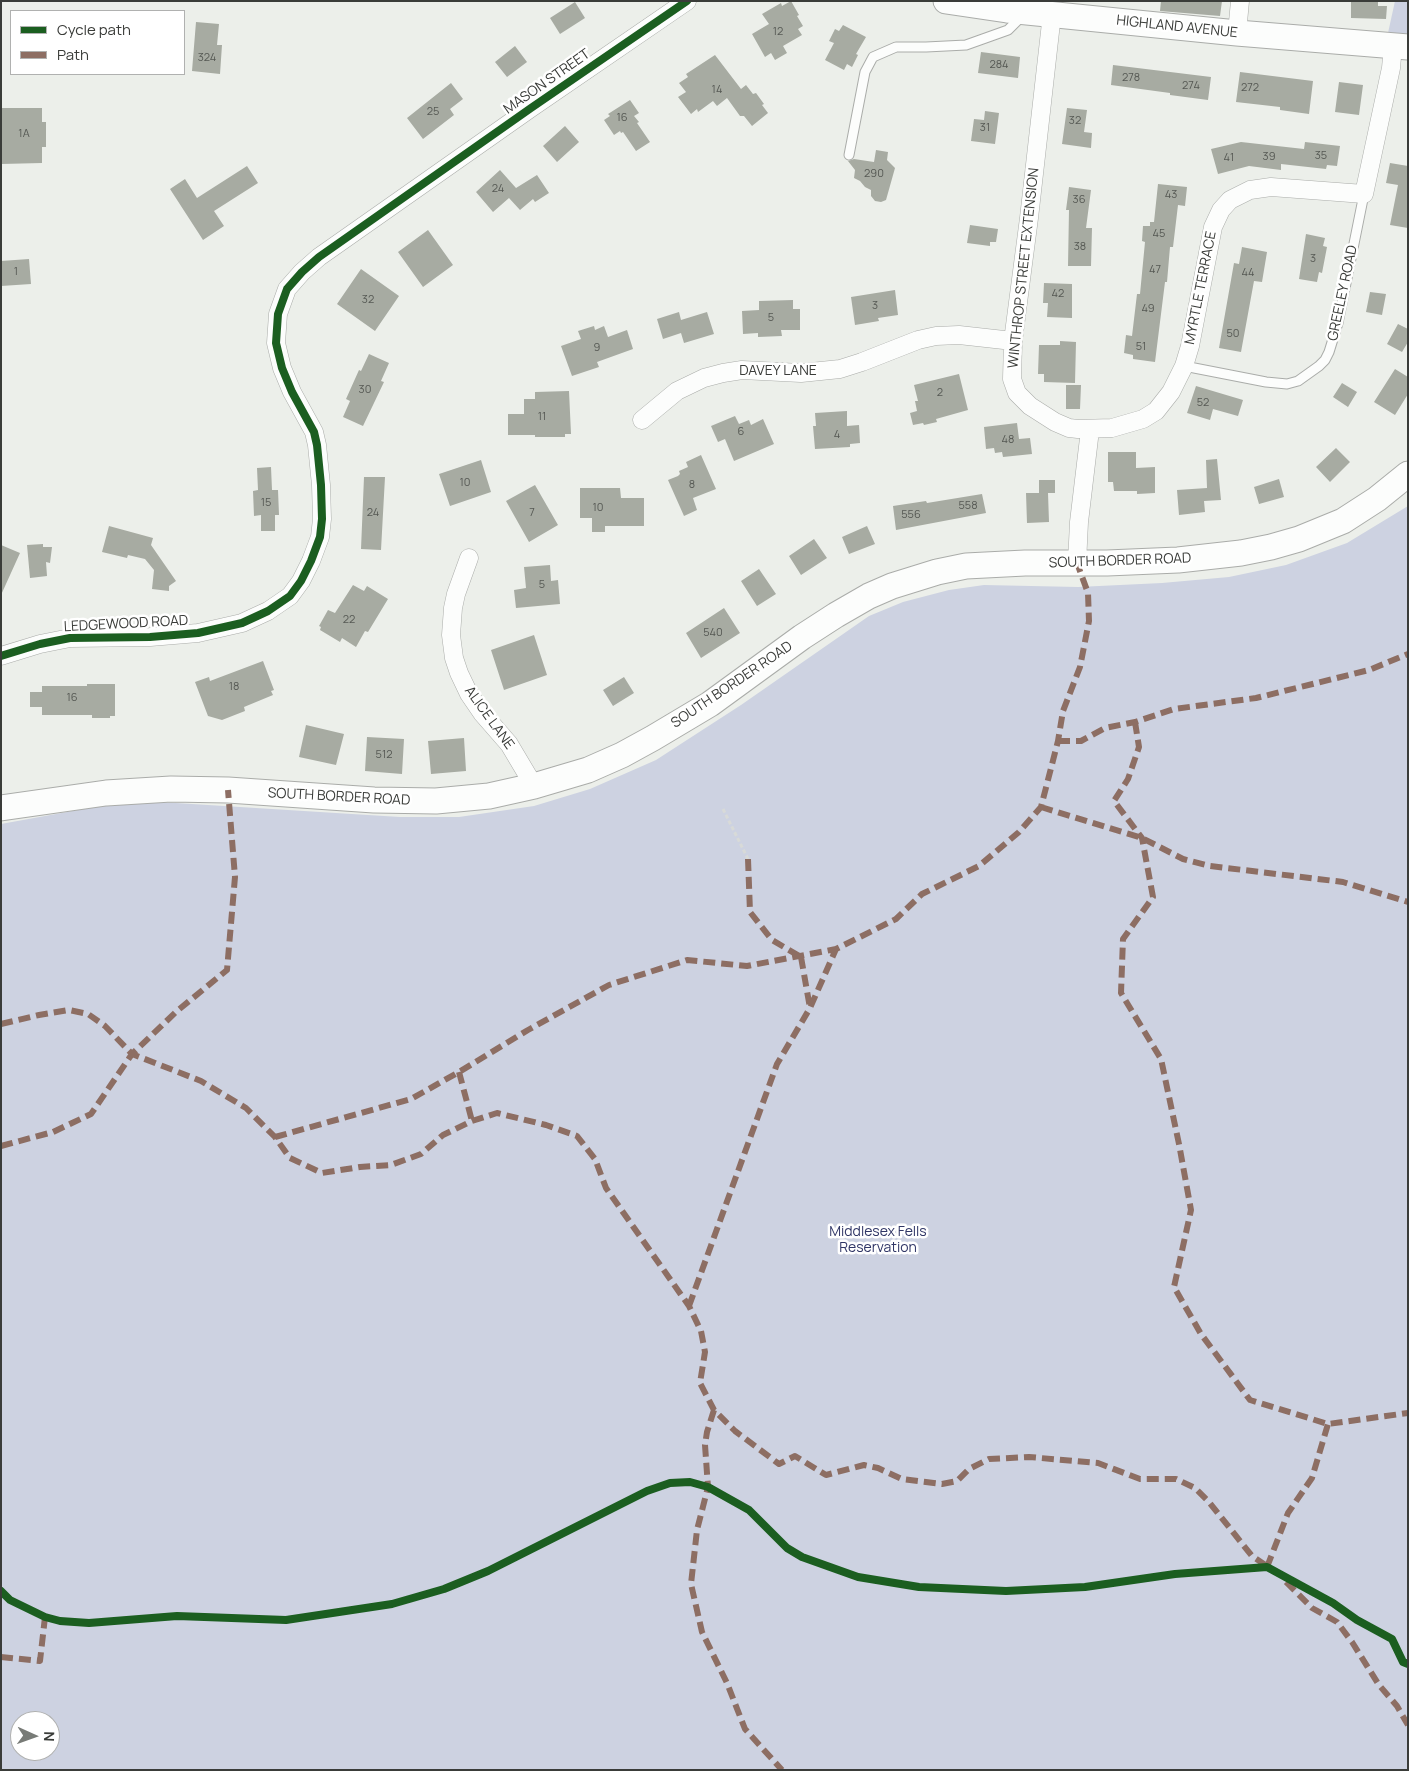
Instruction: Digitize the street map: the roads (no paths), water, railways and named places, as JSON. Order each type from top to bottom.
[{"type":"main road","name":"HIGHLAND AVENUE","points":[[946,1],[1044,10],[1237,33],[1400,47]]},
{"type":"main road","name":"SOUTH BORDER ROAD","points":[[1,808],[106,793],[171,790],[228,790],[417,802],[489,796],[534,786],[588,770],[622,755],[653,738],[710,704],[802,637],[836,615],[876,593],[937,572],[966,566],[1178,560],[1241,553],[1299,539],[1343,521],[1377,500],[1408,474]]},
{"type":"street","name":"MASON STREET","points":[[422,185],[687,1]]},
{"type":"street","points":[[1237,33],[1240,1]]},
{"type":"street","name":"WINTHROP STREET EXTENSION","points":[[1044,10],[1029,218],[1012,341],[1012,379],[1014,388],[1020,397],[1041,414],[1068,428],[1090,430]]},
{"type":"street","points":[[1364,194],[1391,68],[1400,47]]},
{"type":"street","name":"LEDGEWOOD ROAD","points":[[1,656],[40,644],[70,638],[198,634],[242,623],[268,611],[290,596],[311,561],[320,538],[322,518],[321,485],[314,432],[292,392],[282,368],[276,343],[278,314],[287,289],[310,264],[422,185]]},
{"type":"street","name":"MYRTLE TERRACE","points":[[1090,430],[1112,428],[1143,419],[1156,411],[1172,392],[1184,366],[1195,322],[1200,287],[1213,227],[1221,210],[1230,200],[1250,190],[1271,187],[1364,194]]},
{"type":"street","name":"DAVEY LANE","points":[[642,420],[677,391],[704,378],[723,373],[742,370],[801,373],[840,369],[918,340],[936,336],[965,335],[1012,341]]},
{"type":"street","points":[[1077,563],[1079,522],[1090,430]]},
{"type":"street","name":"ALICE LANE","points":[[469,558],[453,608],[451,635],[454,658],[469,694],[482,713],[509,744],[534,786]]},
{"type":"lane","points":[[849,155],[865,72],[873,57],[896,47],[926,48],[966,45],[1008,30],[1018,22],[1044,10]]},
{"type":"lane","name":"GREELEY ROAD","points":[[1184,366],[1266,382],[1287,384],[1298,381],[1319,366],[1329,352],[1338,324],[1364,194]]},
{"type":"park label","name":"Middlesex Fells Reservation","points":[[878,1240]]}]
